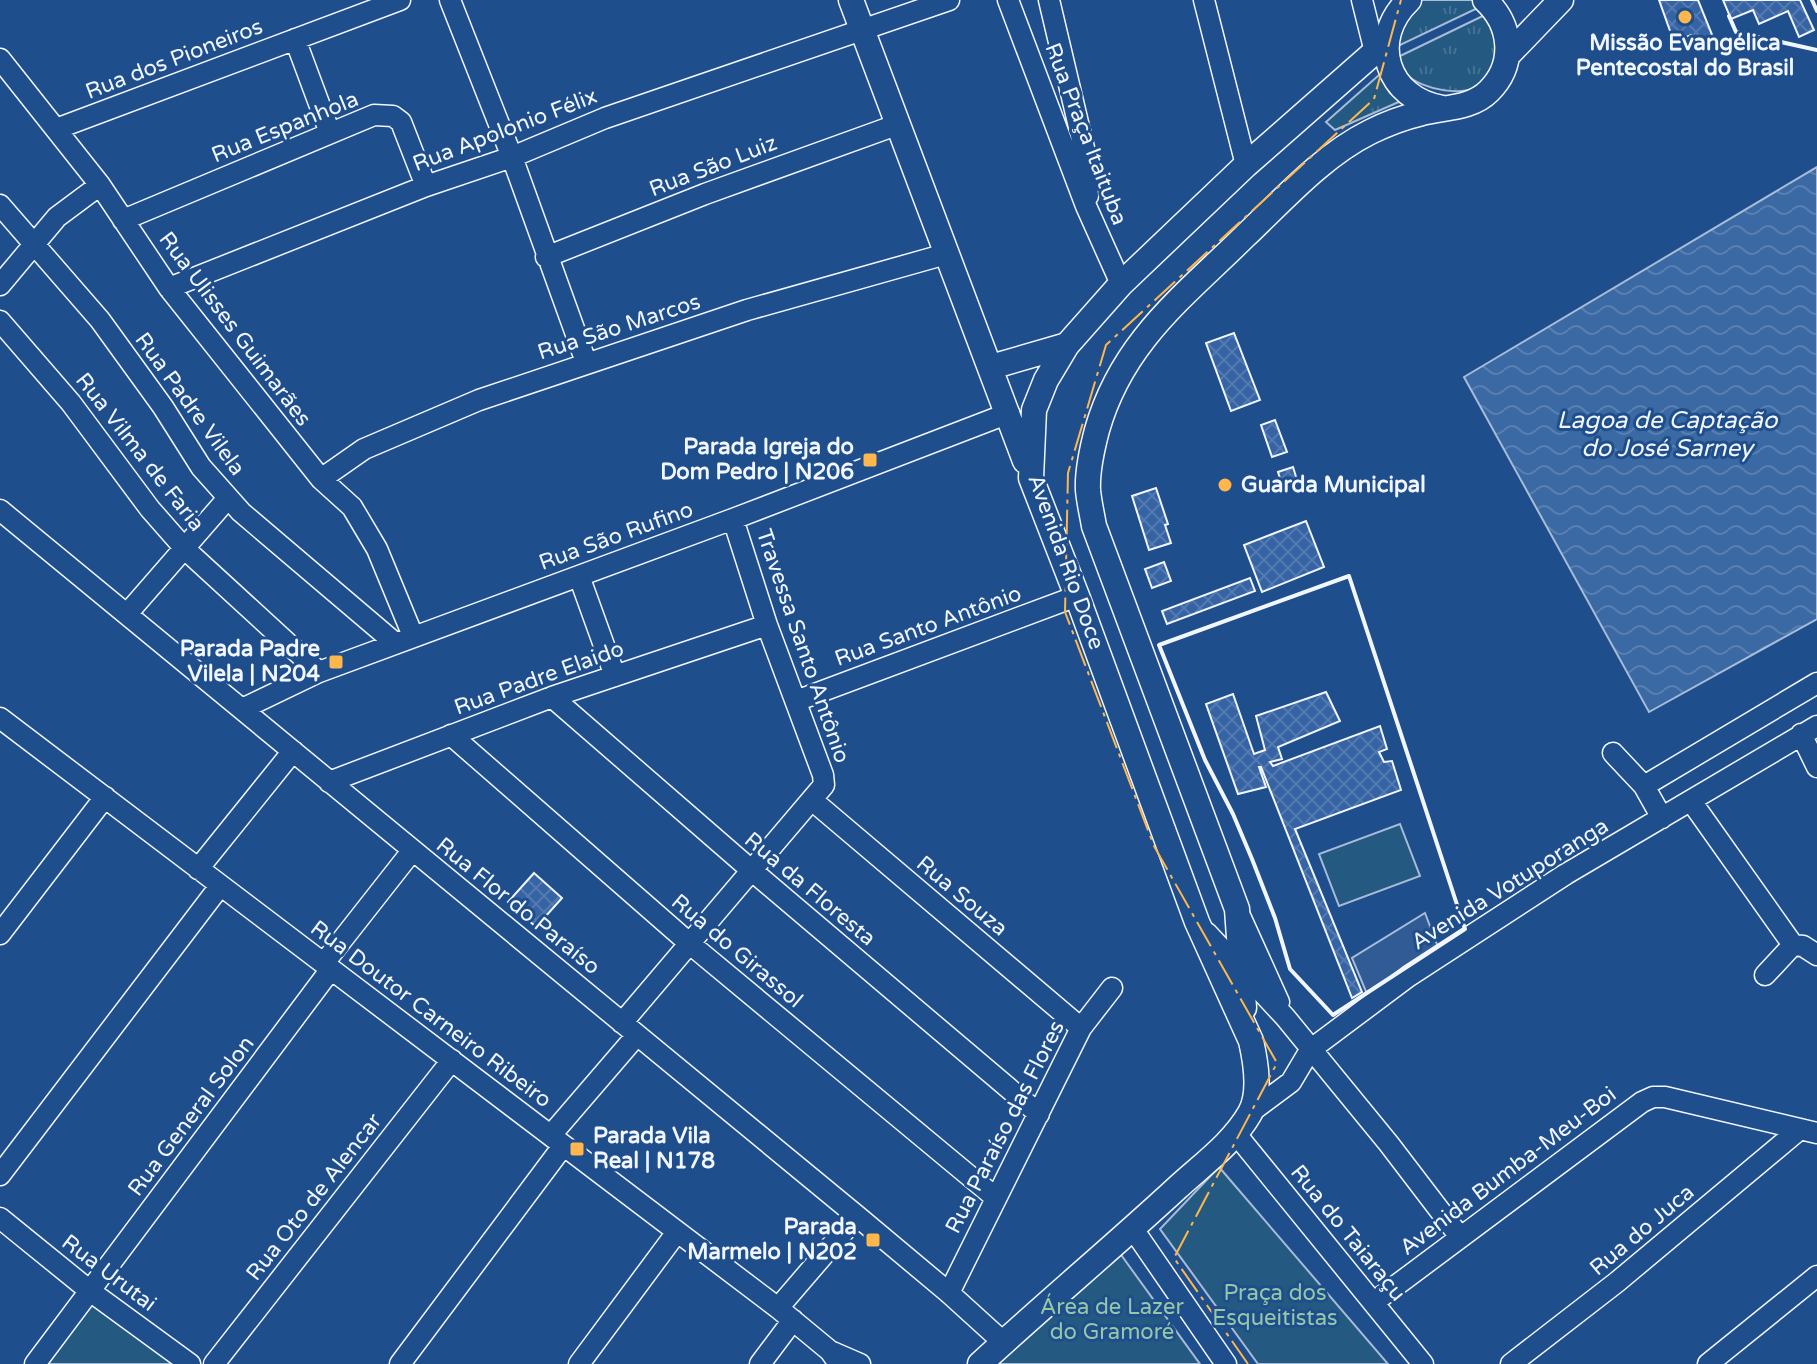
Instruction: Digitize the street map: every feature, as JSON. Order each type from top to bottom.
[{"type":"main road","points":[[851,0],[1031,478]]},
{"type":"main road","points":[[1485,0],[1504,25],[1507,56]]},
{"type":"main road","name":"Avenida Rio Doce","points":[[1245,1026],[1237,909],[1094,526],[1088,488],[1092,447],[1105,403],[1117,377],[1151,329],[1284,198],[1342,148],[1373,130],[1420,113],[1474,102],[1486,94],[1497,83],[1507,56],[1561,0]]},
{"type":"main road","name":"Avenida Rio Doce","points":[[1252,1111],[1256,1061],[1245,1026],[1197,922],[1031,478],[1034,410],[1046,380],[1067,345],[1121,284],[1246,165],[1380,47],[1400,4]]},
{"type":"main road","points":[[1380,47],[1402,88],[1414,99],[1430,106],[1446,108]]},
{"type":"main road","points":[[991,367],[1067,345]]},
{"type":"main road","points":[[980,1364],[1236,1134],[1252,1111]]},
{"type":"street","name":"Rua dos Pioneiros","points":[[56,129],[400,0]]},
{"type":"street","points":[[450,0],[512,157],[586,362]]},
{"type":"street","name":"Rua Apolonio Félix","points":[[169,288],[426,186],[512,157],[605,118],[737,70],[949,0]]},
{"type":"street","name":"Rua Praça Itaituba","points":[[1008,0],[1086,206],[1121,284]]},
{"type":"street","points":[[1049,0],[1084,148],[1089,192],[1086,206]]},
{"type":"street","points":[[1204,0],[1246,165]]},
{"type":"street","points":[[1362,0],[1380,47]]},
{"type":"street","points":[[295,39],[330,133]]},
{"type":"street","name":"Rua Ulisses Guimarães","points":[[0,59],[100,185],[169,288],[321,479],[352,507],[364,525],[404,640]]},
{"type":"street","name":"Rua Espanhola","points":[[123,220],[374,115],[393,116],[401,122],[426,186]]},
{"type":"street","name":"Rua São Luiz","points":[[546,257],[705,194],[899,124]]},
{"type":"street","points":[[0,285],[57,217],[100,185]]},
{"type":"street","name":"Rua Padre Vilela","points":[[0,205],[100,320],[163,407],[201,467],[241,512],[404,640]]},
{"type":"street","name":"Rua São Marcos","points":[[321,479],[364,449],[405,430],[586,362],[747,310],[946,254]]},
{"type":"street","name":"Rua Vilma de Faria","points":[[0,321],[71,403],[150,509],[184,548],[319,672]]},
{"type":"street","name":"Rua São Rufino","points":[[242,709],[319,672],[1009,413]]},
{"type":"street","points":[[127,614],[228,498]]},
{"type":"street","name":"Rua Flor do Paraíso","points":[[0,510],[857,1216],[1003,1342]]},
{"type":"street","name":"Travessa Santo Antônio","points":[[733,519],[767,625],[823,775],[817,795]]},
{"type":"street","points":[[579,576],[615,676]]},
{"type":"street","name":"Rua Santo Antônio","points":[[796,701],[1077,596]]},
{"type":"street","name":"Rua Padre Elaido","points":[[329,782],[552,697],[767,625]]},
{"type":"street","points":[[1644,786],[1817,683]]},
{"type":"street","name":"Rua da Floresta","points":[[552,697],[1039,1114]]},
{"type":"street","points":[[1794,697],[1810,730],[1817,767]]},
{"type":"street","name":"Rua Doutor Carneiro Ribeiro","points":[[0,718],[785,1314],[835,1358],[860,1364]]},
{"type":"street","name":"Avenida Votuporanga","points":[[1252,1111],[1291,1082],[1310,1050],[1409,976],[1566,874],[1810,730]]},
{"type":"street","name":"Rua do Girassol","points":[[451,735],[689,943],[996,1198]]},
{"type":"street","points":[[198,869],[293,751]]},
{"type":"street","points":[[1613,753],[1644,786],[1662,818]]},
{"type":"street","points":[[400,1364],[557,1140],[689,943],[817,795]]},
{"type":"street","name":"Rua Souza","points":[[817,795],[1081,1028]]},
{"type":"street","points":[[0,934],[105,797]]},
{"type":"street","points":[[1691,801],[1793,945],[1817,953]]},
{"type":"street","name":"Rua General Solon","points":[[35,1364],[412,851]]},
{"type":"street","points":[[0,1175],[220,886]]},
{"type":"street","name":"Avenida Rio Doce","points":[[1237,909],[1285,1017]]},
{"type":"street","name":"Avenida Rio Doce","points":[[1197,922],[1285,1017],[1460,1237]]},
{"type":"street","points":[[1765,975],[1793,945]]},
{"type":"street","name":"Rua Paraíso das Flores","points":[[949,1293],[1081,1028],[1112,988]]},
{"type":"street","name":"Rua Oto de Alencar","points":[[214,1364],[452,1060]]},
{"type":"street","name":"Avenida Bumba-Meu-Boi","points":[[1374,1302],[1642,1102],[1653,1097],[1665,1097],[1809,1131]]},
{"type":"street","name":"Rua do Juca","points":[[1511,1364],[1809,1131]]},
{"type":"street","name":"Rua do Taiaraçu","points":[[1236,1134],[1423,1364]]},
{"type":"street","points":[[760,1364],[785,1314],[857,1216]]},
{"type":"street","name":"Rua Urutai","points":[[0,1218],[90,1291],[190,1364]]},
{"type":"street","points":[[1133,1229],[1226,1364]]},
{"type":"street","points":[[579,1364],[677,1232]]},
{"type":"street","points":[[1708,1364],[1817,1276]]},
{"type":"green space","points":[[1416,0],[1478,0],[1484,5],[1396,47],[1396,33]]},
{"type":"green space","points":[[1491,12],[1502,48],[1484,82],[1467,90],[1445,90],[1422,84],[1406,74],[1398,57]]},
{"type":"green space","points":[[1379,75],[1390,93],[1401,101],[1335,130],[1326,122]]},
{"type":"green space","points":[[1400,824],[1420,876],[1339,906],[1319,854]]},
{"type":"green space","name":"Praça dos Esqueitistas","points":[[1219,1167],[1388,1364],[1258,1364],[1160,1229]]},
{"type":"green space","name":"Área de Lazer do Gramoré","points":[[1119,1252],[1200,1364],[995,1364]]},
{"type":"green space","points":[[94,1301],[186,1364],[46,1364]]},
{"type":"shaded area","points":[[1425,913],[1438,947],[1367,994],[1352,958]]},
{"type":"water","name":"Lagoa de Captação do José Sarney","points":[[1817,167],[1817,619],[1649,712],[1464,377]]},
{"type":"building","name":"Missão Evangélica Pentecostal do Brasil","points":[[1659,0],[1698,0],[1715,42],[1696,47],[1691,35],[1674,42]]},
{"type":"building","points":[[1723,0],[1800,0],[1814,30],[1799,37],[1788,11],[1759,24],[1753,10],[1731,19]]},
{"type":"building","points":[[1234,333],[1260,400],[1231,411],[1206,343]]},
{"type":"building","points":[[1275,420],[1287,452],[1272,457],[1261,425]]},
{"type":"building","points":[[1293,467],[1297,480],[1282,485],[1278,472]]},
{"type":"building","points":[[1156,488],[1171,543],[1149,550],[1132,496]]},
{"type":"building","points":[[1306,521],[1324,567],[1262,592],[1244,545]]},
{"type":"building","points":[[1164,562],[1171,581],[1152,588],[1145,569]]},
{"type":"building","points":[[1250,578],[1255,591],[1167,624],[1162,611]]},
{"type":"building","points":[[1326,692],[1340,721],[1278,747],[1282,759],[1270,762],[1273,766],[1380,726],[1387,749],[1379,752],[1384,762],[1392,761],[1401,790],[1295,829],[1362,992],[1352,998],[1261,767],[1266,787],[1238,794],[1206,704],[1233,694],[1254,754],[1265,750],[1256,716]]},
{"type":"building","points":[[534,873],[562,898],[536,927],[508,902]]},
{"type":"wall","points":[[1812,0],[1817,11]]},
{"type":"wall","points":[[1729,16],[1736,32],[1817,50]]},
{"type":"wall","points":[[1349,576],[1465,929],[1333,1015],[1290,969],[1275,918],[1252,859],[1205,760],[1159,645],[1349,576]]},
{"type":"power","points":[[1248,1364],[1174,1258],[1277,1063],[1154,846],[1065,612],[1068,473],[1106,345],[1374,99],[1401,0]]},
{"type":"place","name":"Missão Evangélica Pentecostal do Brasil","points":[[1685,17]]},
{"type":"place","name":"Parada Igreja do Dom Pedro | N206","points":[[870,460]]},
{"type":"place","name":"Guarda Municipal","points":[[1225,485]]},
{"type":"place","name":"Parada Padre Vilela | N204","points":[[336,662]]},
{"type":"place","name":"Parada Vila Real | N178","points":[[577,1149]]},
{"type":"place","name":"Parada Marmelo | N202","points":[[873,1240]]}]
